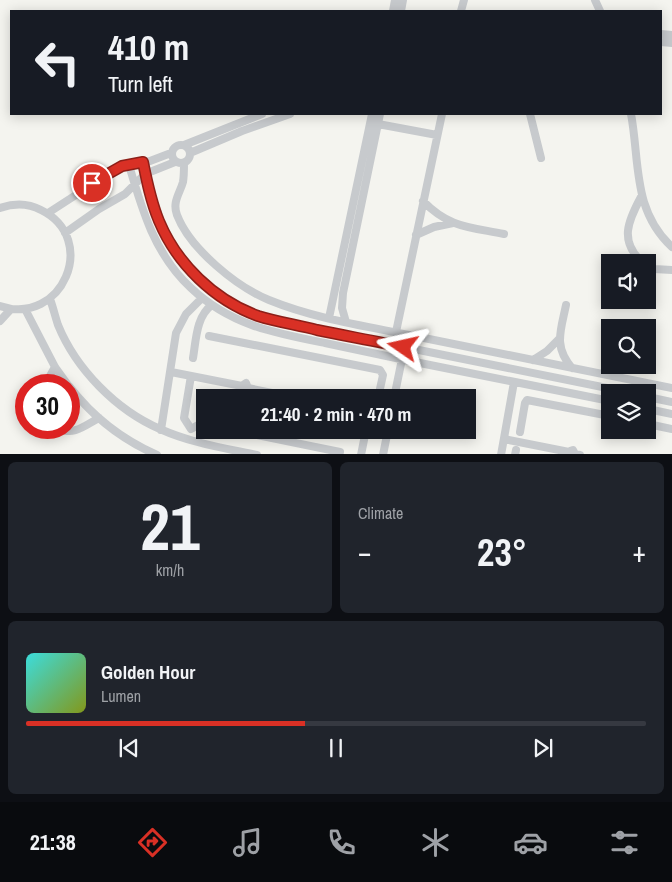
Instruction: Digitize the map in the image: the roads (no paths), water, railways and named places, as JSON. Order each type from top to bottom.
[{"type":"street","points":[[48,213],[116,169],[171,153],[174,147],[181,144],[184,145],[259,115]]},
{"type":"street","points":[[190,153],[242,131],[287,115]]},
{"type":"street","points":[[329,318],[372,115]]},
{"type":"street","points":[[346,322],[342,301],[380,115]]},
{"type":"street","points":[[396,332],[442,115]]},
{"type":"street","points":[[530,115],[541,158]]},
{"type":"street","points":[[631,115],[641,196],[656,229],[672,247]]},
{"type":"street","points":[[378,124],[437,135]]},
{"type":"street","points":[[184,145],[190,153]]},
{"type":"street","points":[[171,153],[180,163],[183,183],[176,199],[176,214],[193,240],[209,259],[227,275],[247,289],[269,300],[346,322],[672,388]]},
{"type":"street","points":[[65,233],[99,209],[122,196],[145,174],[188,161],[190,153]]},
{"type":"street","points":[[143,162],[154,206],[167,238],[198,278],[222,298],[246,311],[275,321],[601,387]]},
{"type":"street","points":[[129,165],[139,202],[149,228],[166,259],[189,287],[227,315],[254,327],[308,340],[601,399]]},
{"type":"street","points":[[122,196],[139,202]]},
{"type":"street","points":[[635,254],[630,247],[628,225],[641,196]]},
{"type":"street","points":[[423,201],[437,214],[452,223],[504,234]]},
{"type":"street","points":[[0,208],[7,205],[21,204],[35,207],[48,213],[61,226],[70,251],[69,269],[65,280],[50,299],[38,306],[25,309],[11,309],[0,306]]},
{"type":"street","points":[[416,235],[434,227],[452,223]]},
{"type":"street","points":[[656,269],[672,270]]},
{"type":"street","points":[[160,430],[176,333],[182,321],[202,298]]},
{"type":"street","points":[[50,299],[58,325],[82,366],[97,383],[129,411],[160,430],[212,445],[257,454]]},
{"type":"street","points":[[566,304],[559,339],[563,355],[572,368]]},
{"type":"street","points":[[193,358],[200,320],[205,311],[212,305]]},
{"type":"street","points":[[0,321],[11,309]]},
{"type":"street","points":[[25,309],[60,374]]},
{"type":"street","points":[[191,309],[200,320]]},
{"type":"street","points":[[308,340],[310,328]]},
{"type":"street","points":[[209,336],[380,370],[383,375],[380,389]]},
{"type":"street","points":[[533,360],[547,351],[559,339]]},
{"type":"street","points":[[396,389],[402,359]]},
{"type":"street","points":[[51,374],[55,367]]},
{"type":"street","points":[[170,372],[254,389]]},
{"type":"street","points":[[191,376],[184,418],[191,429],[196,426]]},
{"type":"street","points":[[501,454],[514,382]]},
{"type":"street","points":[[80,398],[99,418],[117,432],[156,454]]},
{"type":"street","points":[[656,398],[672,402]]},
{"type":"street","points":[[520,432],[527,400],[601,414]]},
{"type":"street","points":[[656,411],[672,414]]},
{"type":"street","points":[[80,428],[99,418]]},
{"type":"street","points":[[656,426],[672,429]]},
{"type":"street","points":[[276,439],[340,452]]},
{"type":"street","points":[[361,454],[364,439]]},
{"type":"street","points":[[383,454],[386,439]]},
{"type":"street","points":[[504,439],[574,454]]}]
